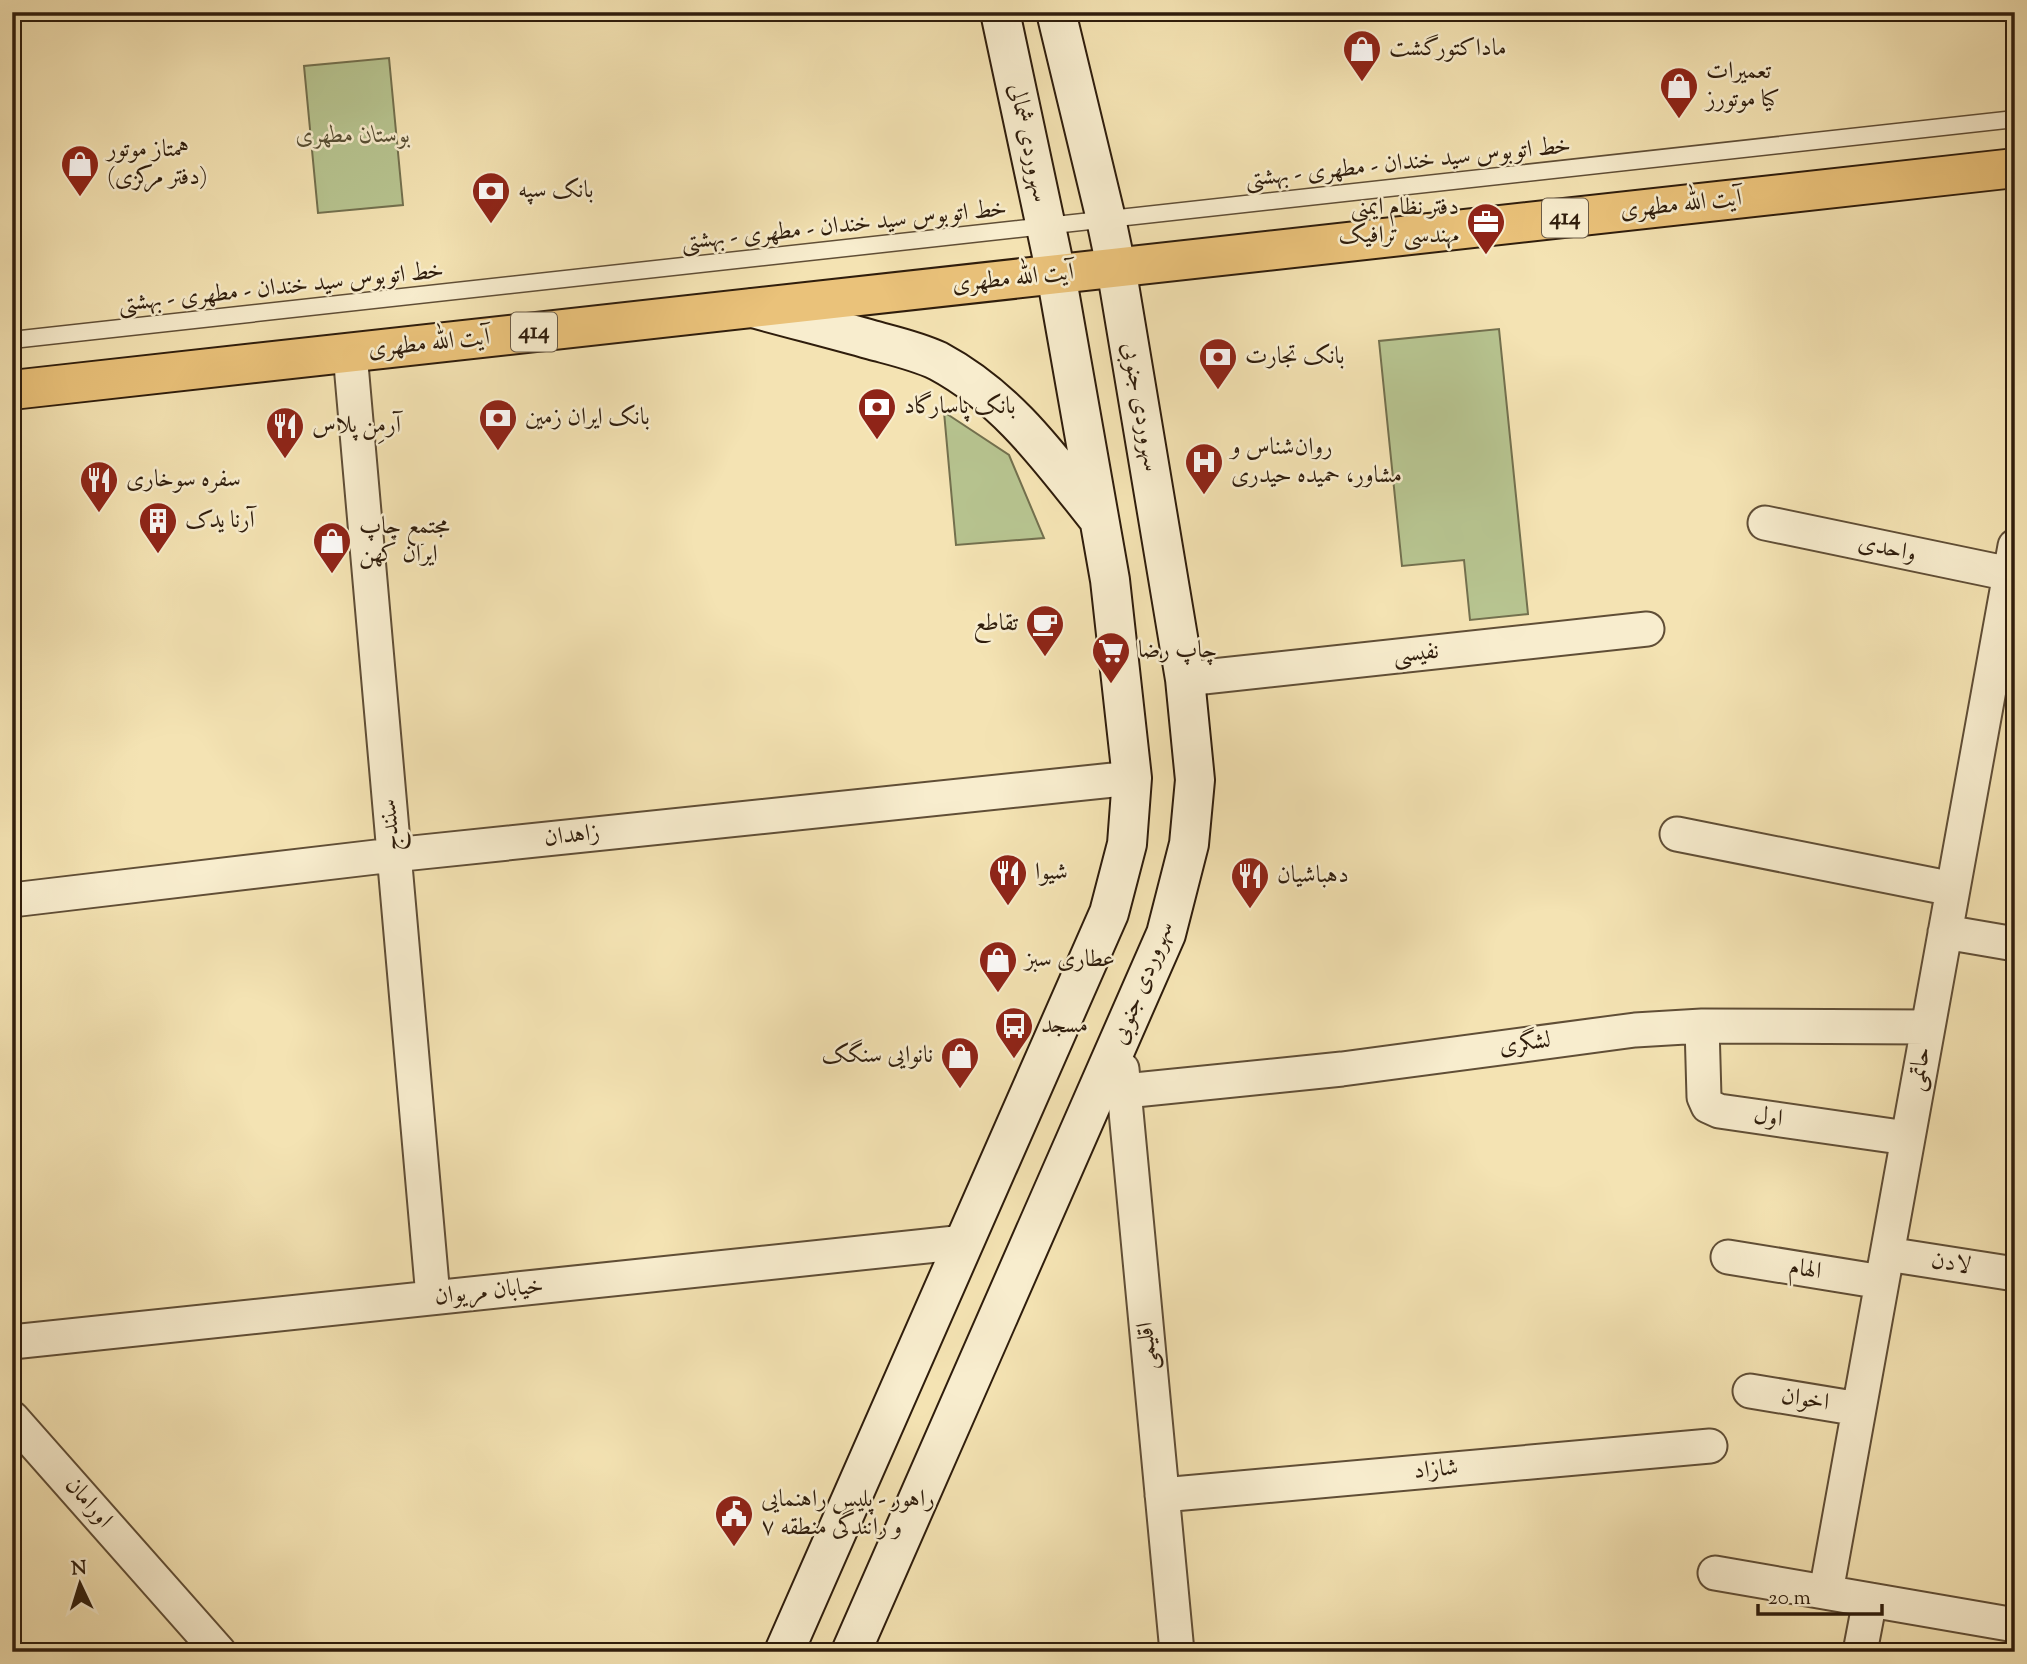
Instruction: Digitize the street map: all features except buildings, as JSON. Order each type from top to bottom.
[{"type":"main road","name":"سهروردی شمالی","points":[[1000,12],[1056,274]]},
{"type":"main road","points":[[1056,12],[1116,267]]},
{"type":"main road","name":"آیت الله مطهری","points":[[12,390],[2015,168]]},
{"type":"main road","name":"سهروردی جنوبی","points":[[851,1652],[1166,934],[1189,844],[1195,780],[1185,679],[1116,267]]},
{"type":"main road","points":[[784,1652],[1109,913],[1128,844],[1132,778],[1110,580],[1056,274]]},
{"type":"main road","points":[[751,308],[910,351],[936,360],[958,373],[992,397],[1043,447],[1100,522]]},
{"type":"main road","points":[[965,1242],[1020,1265]]},
{"type":"street","name":"سنندج","points":[[350,352],[433,1297]]},
{"type":"street","name":"واحدی","points":[[1765,523],[2011,580]]},
{"type":"street","name":"حاتمی","points":[[1826,1592],[2011,580]]},
{"type":"street","name":"نفیسی","points":[[1185,679],[1647,629]]},
{"type":"street","name":"زاهدان","points":[[12,900],[393,855],[1132,778]]},
{"type":"street","points":[[1677,834],[1953,889]]},
{"type":"street","points":[[1945,932],[2015,944]]},
{"type":"street","name":"لشگری","points":[[1125,1091],[1342,1069],[1635,1030],[1702,1026],[1928,1027]]},
{"type":"street","name":"اول","points":[[1702,1026],[1704,1097],[1708,1106],[1719,1111],[1908,1138]]},
{"type":"street","name":"اقلیمی","points":[[1120,1040],[1177,1652]]},
{"type":"street","name":"خیابان مریوان","points":[[12,1342],[965,1242]]},
{"type":"street","name":"الهام","points":[[1728,1257],[1884,1268]]},
{"type":"street","name":"لادن","points":[[1884,1268],[2015,1274]]},
{"type":"street","name":"اخوان","points":[[1750,1391],[1859,1409]]},
{"type":"street","name":"اورامان","points":[[12,1418],[219,1652]]},
{"type":"street","name":"شازاد","points":[[1162,1495],[1710,1446]]},
{"type":"street","points":[[1715,1573],[2015,1625]]},
{"type":"street","points":[[1860,1652],[1870,1600]]},
{"type":"lane","name":"خط اتوبوس سید خندان - مطهری - بهشتی","points":[[12,340],[2015,119]]},
{"type":"green space","name":"بوستان مطهری","points":[[389,58],[403,205],[318,213],[304,66]]},
{"type":"green space","points":[[1499,329],[1528,614],[1470,620],[1464,560],[1402,566],[1379,341]]},
{"type":"green space","points":[[944,412],[1009,455],[1044,538],[956,545]]},
{"type":"place","name":"ماداکتورگشت","points":[[1362,83]]},
{"type":"place","name":"تعمیرات کیا موتورز","points":[[1679,120]]},
{"type":"place","name":"همتاز موتور (دفتر مرکزی)","points":[[80,198]]},
{"type":"place","name":"بانک سپه","points":[[491,225]]},
{"type":"place","name":"دفتر نظام ایمنی مهندسی ترافیک","points":[[1486,256]]},
{"type":"place","name":"بانک تجارت","points":[[1218,391]]},
{"type":"place","name":"بانک پاسارگاد","points":[[877,441]]},
{"type":"place","name":"بانک ایران زمین","points":[[498,452]]},
{"type":"place","name":"آرمِن پلاس","points":[[285,460]]},
{"type":"place","name":"روان‌شناس و مشاور، حمیده حیدری","points":[[1204,496]]},
{"type":"place","name":"سفره سوخاری","points":[[99,514]]},
{"type":"place","name":"آرنا یدک","points":[[158,555]]},
{"type":"place","name":"مجتمع چاپ ایران کهن","points":[[332,575]]},
{"type":"place","name":"تقاطع","points":[[1045,658]]},
{"type":"place","name":"چاپ رضا","points":[[1111,685]]},
{"type":"place","name":"شیوا","points":[[1008,907]]},
{"type":"place","name":"دهباشیان","points":[[1250,910]]},
{"type":"place","name":"عطاری سبز","points":[[998,994]]},
{"type":"place","name":"مسجد","points":[[1014,1060]]},
{"type":"place","name":"نانوایی سنگک","points":[[960,1090]]},
{"type":"place","name":"راهور - پلیس راهنمایی و رانندگی منطقه ۷","points":[[734,1548]]}]
